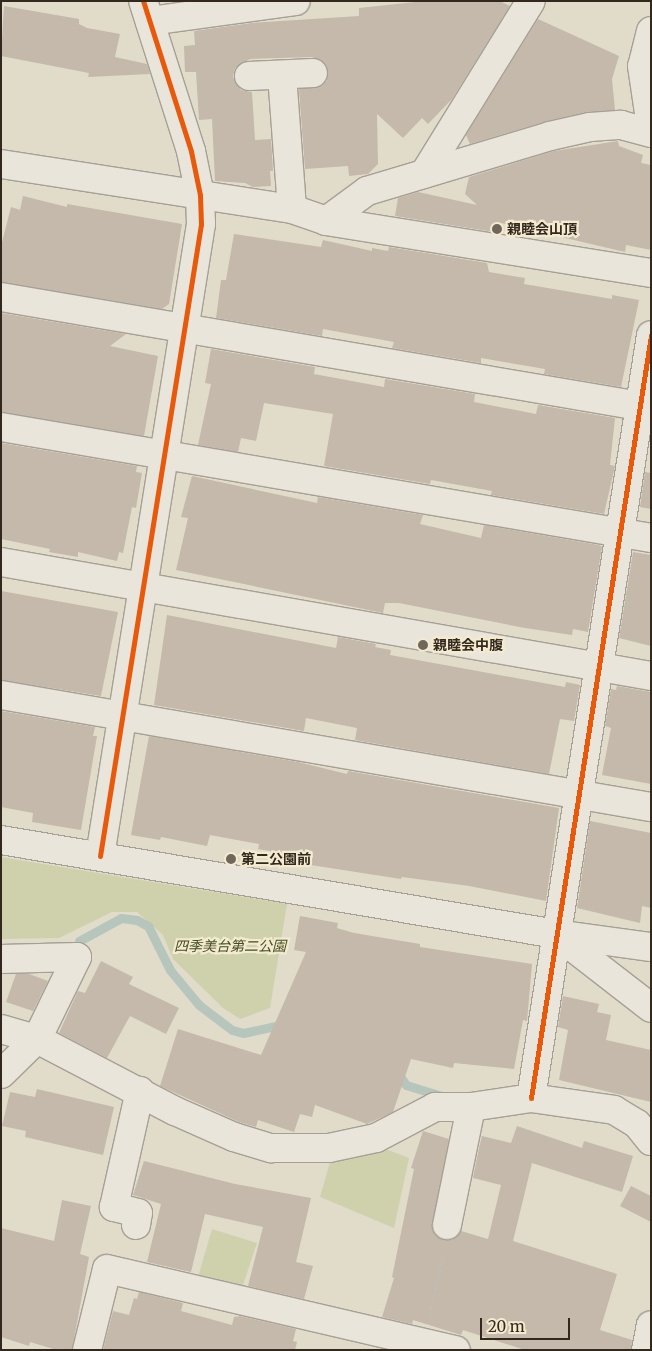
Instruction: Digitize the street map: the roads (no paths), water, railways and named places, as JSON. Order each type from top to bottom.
[{"type":"street","points":[[100,856],[201,224],[200,195],[191,152],[146,11],[296,1]]},
{"type":"street","points":[[424,174],[531,1]]},
{"type":"street","points":[[651,31],[642,66],[651,126]]},
{"type":"street","points":[[249,76],[313,73]]},
{"type":"street","points":[[282,75],[292,209]]},
{"type":"street","points":[[326,221],[367,191],[590,128],[621,125],[651,132]]},
{"type":"street","points":[[3,166],[292,209],[326,221],[651,273]]},
{"type":"street","points":[[1,297],[645,407]]},
{"type":"street","points":[[531,1098],[600,668],[618,533],[645,407],[651,335]]},
{"type":"street","points":[[1,427],[651,538]]},
{"type":"street","points":[[1,562],[143,585],[651,676]]},
{"type":"street","points":[[1,695],[122,714],[578,797],[651,807]]},
{"type":"street","points":[[1,840],[556,934],[651,947]]},
{"type":"street","points":[[556,934],[651,1008]]},
{"type":"street","points":[[1,959],[77,957],[37,1039],[1,1074]]},
{"type":"street","points":[[1,1029],[37,1039],[140,1091],[175,1111],[234,1137],[271,1148],[338,1146],[376,1138],[435,1107],[472,1107],[531,1098],[614,1110],[637,1124],[651,1141]]},
{"type":"street","points":[[136,1225],[138,1213],[114,1207],[140,1091]]},
{"type":"street","points":[[447,1225],[472,1107]]},
{"type":"street","points":[[88,1350],[106,1269],[127,1268],[423,1340],[456,1350]]},
{"type":"street","points":[[646,1350],[651,1325]]},
{"type":"waterway","points":[[79,941],[121,918],[137,920],[148,926],[170,970],[199,1005],[232,1030],[243,1033],[285,1024]]},
{"type":"waterway","points":[[397,1072],[406,1085],[445,1097]]},
{"type":"place","name":"親睦会山頂","points":[[497,229]]},
{"type":"place","name":"親睦会中腹","points":[[423,645]]},
{"type":"place","name":"第二公園前","points":[[231,859]]},
{"type":"park label","name":"四季美台第二公園","points":[[230,946]]}]
